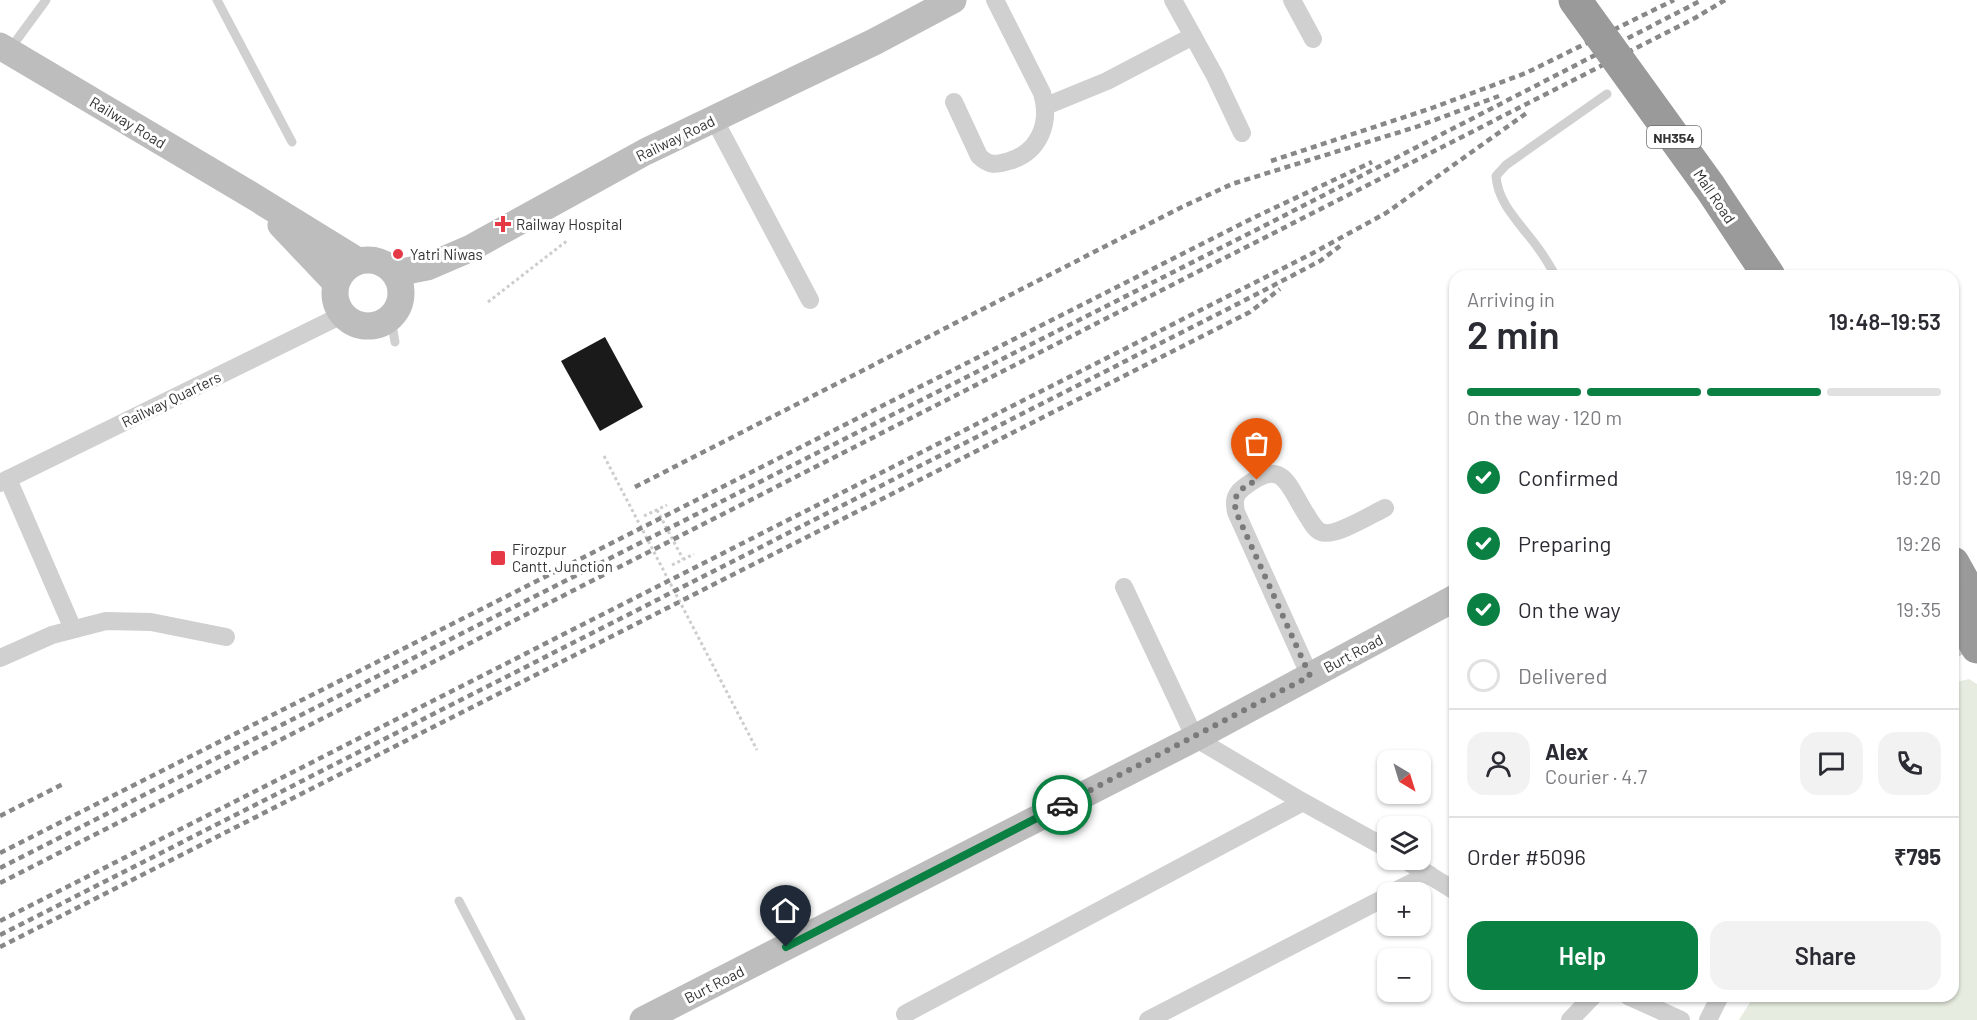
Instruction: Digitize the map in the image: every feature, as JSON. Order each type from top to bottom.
[{"type":"highway","name":"Mall Road","points":[[1575,0],[1710,188],[1765,270]]},
{"type":"highway","points":[[1959,590],[1969,635]]},
{"type":"highway","points":[[1959,616],[1969,635]]},
{"type":"street","name":"Railway Road","points":[[396,273],[428,267],[469,249],[645,152],[874,42],[953,0]]},
{"type":"street","points":[[954,102],[979,156],[986,162],[995,165],[1016,159],[1031,151],[1039,140],[1045,123],[1046,106],[1042,93],[995,0]]},
{"type":"street","points":[[1173,0],[1242,134]]},
{"type":"street","points":[[1292,0],[1313,39]]},
{"type":"street","points":[[1046,106],[1107,81],[1193,36]]},
{"type":"street","name":"Railway Road","points":[[4,49],[358,261]]},
{"type":"street","points":[[714,119],[810,300]]},
{"type":"street","name":"Railway Road","points":[[256,198],[336,283]]},
{"type":"street","points":[[379,260],[396,273],[402,289],[402,297],[393,331],[356,325],[342,315],[335,302],[336,283],[343,270],[358,261],[379,260]]},
{"type":"street","name":"Railway Quarters","points":[[4,481],[342,315]]},
{"type":"street","points":[[1310,676],[1236,512],[1234,503],[1236,495],[1243,488],[1271,472],[1278,474],[1285,480],[1312,524],[1320,532],[1328,533],[1338,531],[1385,508]]},
{"type":"street","points":[[4,481],[73,629]]},
{"type":"street","points":[[1124,587],[1195,738],[1377,843]]},
{"type":"street","name":"Burt Road","points":[[643,1020],[1195,738],[1449,601]]},
{"type":"street","points":[[0,658],[52,634],[106,621],[151,622],[226,637]]},
{"type":"street","points":[[905,1014],[1304,802]]},
{"type":"street","points":[[1422,870],[1449,887]]},
{"type":"street","points":[[1413,882],[1429,874]]},
{"type":"street","points":[[1148,1020],[1377,902]]},
{"type":"street","points":[[1570,1020],[1587,1002]]},
{"type":"street","points":[[1641,1002],[1680,1020]]},
{"type":"street","points":[[1708,1020],[1717,1002]]},
{"type":"lane","points":[[4,49],[46,0]]},
{"type":"lane","points":[[217,0],[292,142]]},
{"type":"lane","points":[[1552,270],[1506,206],[1497,189],[1496,176],[1506,165],[1607,94]]},
{"type":"lane","points":[[459,901],[520,1020]]},
{"type":"path","points":[[489,302],[568,240]]},
{"type":"path","points":[[604,456],[757,750]]},
{"type":"path","points":[[645,516],[666,505]]},
{"type":"path","points":[[657,510],[683,559]]},
{"type":"path","points":[[672,565],[694,554]]},
{"type":"shaded area","points":[[1969,679],[1977,684],[1977,1020],[1739,1020],[1750,1002],[1959,1002],[1959,682]]},
{"type":"building","points":[[605,337],[643,407],[600,431],[561,361]]},
{"type":"railway","points":[[1271,161],[1432,108],[1526,73],[1674,0]]},
{"type":"railway","points":[[0,868],[1258,229],[1702,0]]},
{"type":"railway","points":[[0,883],[1695,18],[1725,0]]},
{"type":"railway","points":[[635,487],[1182,207],[1232,184],[1416,127],[1499,96]]},
{"type":"railway","points":[[0,921],[1313,253],[1386,213],[1528,112]]},
{"type":"railway","points":[[0,853],[1253,218],[1372,162]]},
{"type":"railway","points":[[0,935],[1259,293],[1320,261],[1340,246]]},
{"type":"railway","points":[[0,947],[1250,312],[1280,289]]},
{"type":"railway","points":[[0,816],[63,784]]},
{"type":"way so far","points":[[1062,805],[1195,738],[1310,676],[1236,512],[1234,503],[1236,495],[1257,480]]},
{"type":"place","name":"Railway Hospital","points":[[503,224]]},
{"type":"place","name":"Yatri Niwas","points":[[398,254]]},
{"type":"place","name":"Firozpur Cantt. Junction","points":[[498,558]]},
{"type":"route","points":[[786,947],[1062,805]]}]
